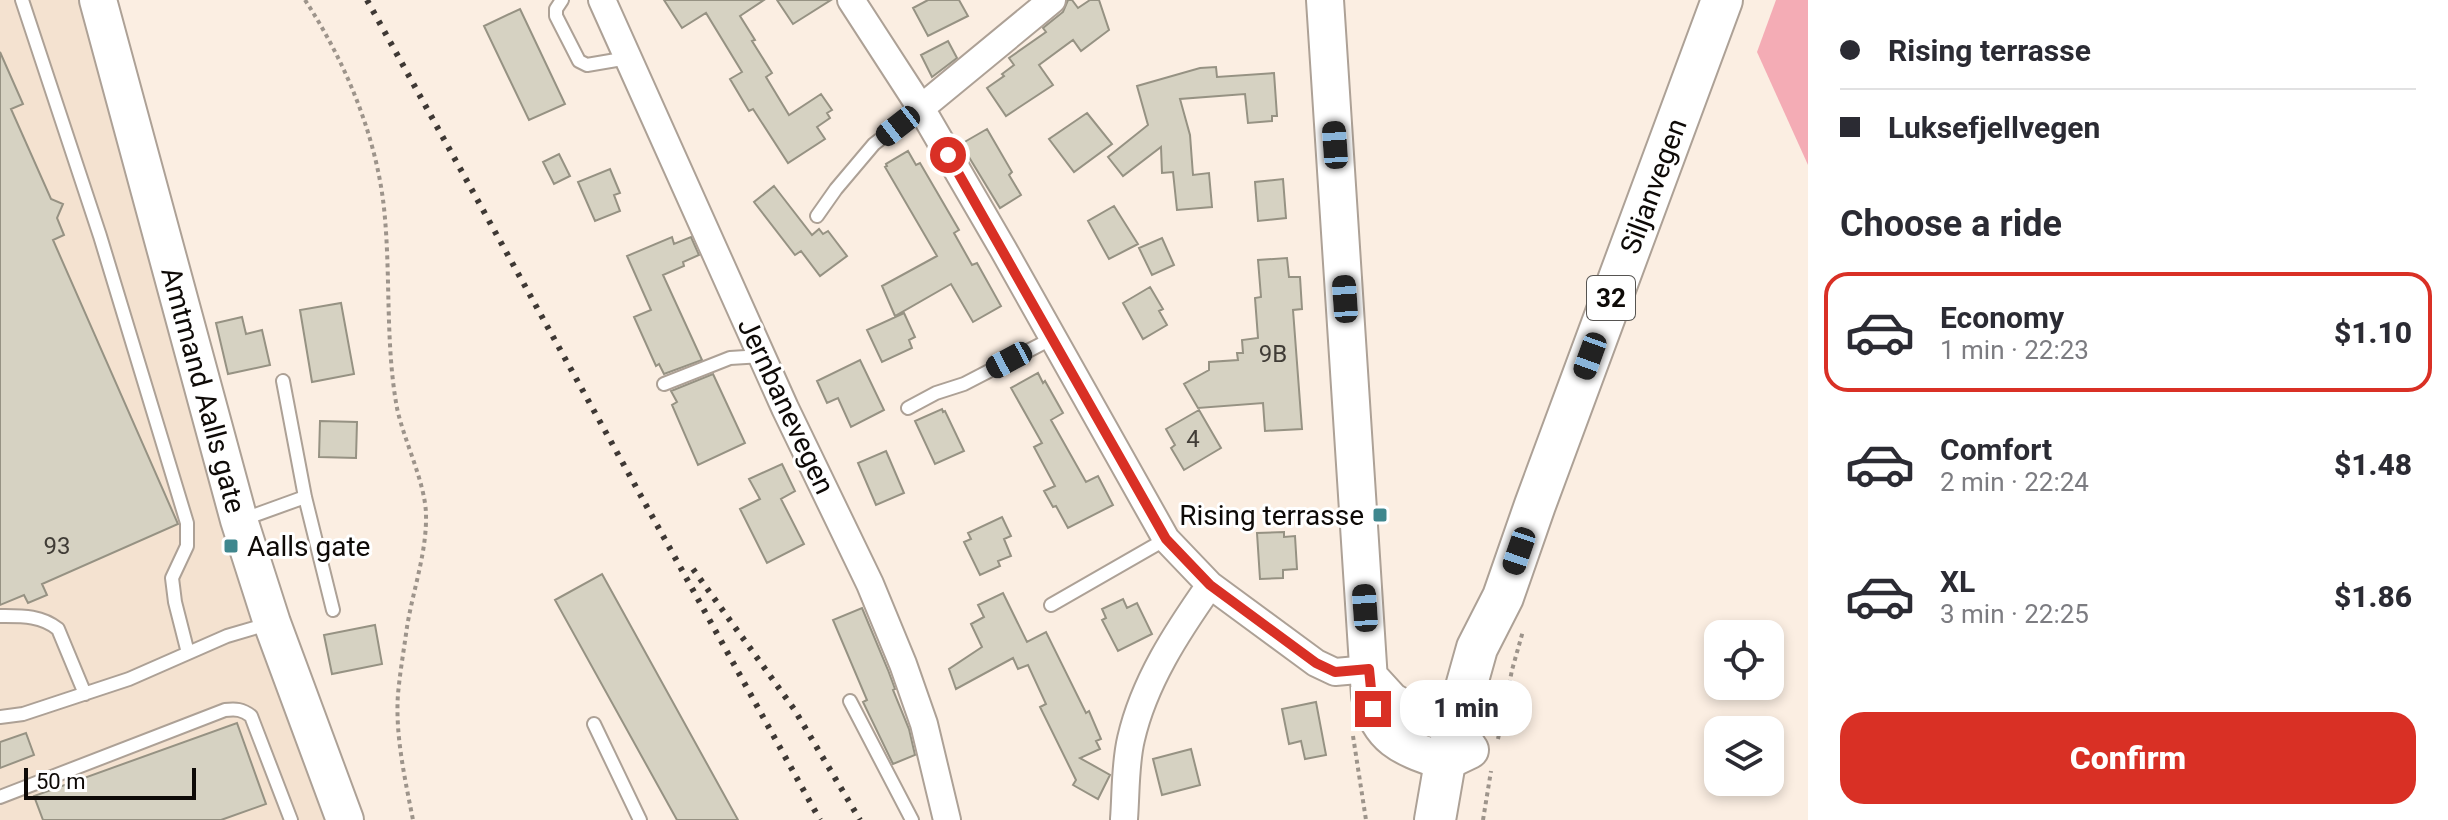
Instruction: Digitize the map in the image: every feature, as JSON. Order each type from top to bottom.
[{"type":"main road","name":"Amtmand Aalls gate","points":[[98,0],[239,520],[272,623],[345,820]]},
{"type":"main road","points":[[1325,0],[1370,674],[1391,701],[1456,746]]},
{"type":"main road","name":"Siljanvegen","points":[[1435,820],[1456,746],[1494,650],[1503,597],[1535,505],[1722,0]]},
{"type":"main road","name":"Siljanvegen","points":[[1456,746],[1458,820]]},
{"type":"street","name":"Jernbanevegen","points":[[602,0],[762,356],[870,584],[924,724],[947,820]]},
{"type":"street","points":[[851,0],[921,108],[1166,539],[1210,585],[1316,663],[1335,672],[1370,674]]},
{"type":"street","points":[[921,108],[1052,0]]},
{"type":"street","points":[[1124,819],[1130,741],[1143,701],[1173,638],[1210,585]]},
{"type":"lane","points":[[22,0],[100,236],[187,523],[187,546],[172,578],[188,653]]},
{"type":"lane","points":[[562,0],[556,9],[556,16],[579,61],[587,65],[628,58]]},
{"type":"lane","points":[[817,216],[874,144],[921,108]]},
{"type":"lane","points":[[908,408],[936,393],[964,384],[1053,338]]},
{"type":"lane","points":[[664,384],[730,358],[762,356]]},
{"type":"lane","points":[[283,381],[305,497],[333,610]]},
{"type":"lane","points":[[239,520],[305,497]]},
{"type":"lane","points":[[1051,605],[1166,539]]},
{"type":"lane","points":[[0,616],[30,616],[49,622],[58,629],[85,694]]},
{"type":"lane","points":[[0,717],[23,714],[129,679],[227,636],[272,623]]},
{"type":"lane","points":[[850,701],[912,820]]},
{"type":"lane","points":[[0,797],[225,710],[237,709],[251,716],[291,820]]},
{"type":"lane","points":[[594,724],[640,820]]},
{"type":"path","points":[[305,0],[328,35],[369,134],[379,173],[397,407],[426,511],[425,537],[407,627],[398,696],[399,735],[413,820]]},
{"type":"shaded area","points":[[0,0],[98,0],[345,820],[0,820]]},
{"type":"shaded area","points":[[1776,0],[1808,0],[1808,165],[1757,52]]},
{"type":"building","points":[[664,0],[764,0],[740,16],[772,73],[766,77],[789,115],[821,94],[832,110],[827,113],[830,118],[817,127],[825,139],[788,163],[753,109],[749,111],[730,79],[742,72],[706,13],[682,28]]},
{"type":"building","points":[[777,0],[831,0],[793,24]]},
{"type":"building","points":[[928,0],[959,0],[968,16],[928,36],[913,8]]},
{"type":"building","points":[[1068,0],[1072,0],[1078,8],[1090,0],[1099,0],[1109,30],[1081,51],[1073,40],[1039,65],[1053,85],[1006,116],[987,88],[1014,65],[1009,58],[1046,32],[1043,28],[1063,12]]},
{"type":"building","points":[[520,9],[565,104],[529,120],[484,26]]},
{"type":"building","points":[[948,41],[957,58],[932,77],[921,55]]},
{"type":"building","points":[[0,52],[23,104],[11,109],[51,199],[63,204],[57,218],[64,235],[53,240],[178,524],[42,584],[47,595],[28,603],[24,595],[0,605]]},
{"type":"building","points":[[1216,67],[1217,77],[1274,73],[1277,116],[1272,116],[1272,121],[1248,123],[1245,94],[1180,99],[1190,135],[1193,175],[1209,173],[1212,207],[1177,210],[1173,172],[1162,173],[1161,147],[1123,176],[1108,157],[1148,125],[1137,86],[1200,68]]},
{"type":"building","points":[[1087,113],[1112,144],[1074,172],[1049,139]]},
{"type":"building","points":[[987,129],[1012,172],[1009,175],[1021,195],[1000,208],[961,144]]},
{"type":"building","points":[[908,151],[916,165],[920,163],[959,230],[954,233],[972,265],[977,263],[1001,306],[973,322],[951,284],[895,316],[882,286],[937,256],[885,167]]},
{"type":"building","points":[[559,154],[570,176],[554,184],[543,162]]},
{"type":"building","points":[[610,169],[620,193],[614,195],[620,211],[595,221],[578,182]]},
{"type":"building","points":[[1283,179],[1286,218],[1258,221],[1255,182]]},
{"type":"building","points":[[774,186],[812,235],[819,229],[823,234],[828,231],[847,256],[820,276],[801,251],[795,255],[754,202]]},
{"type":"building","points":[[1114,206],[1138,244],[1109,259],[1088,221]]},
{"type":"building","points":[[672,237],[674,244],[691,237],[699,255],[663,275],[702,360],[664,374],[659,364],[656,366],[634,317],[651,310],[627,256]]},
{"type":"building","points":[[1162,238],[1174,265],[1152,275],[1139,248]]},
{"type":"building","points":[[1287,258],[1289,277],[1300,277],[1302,309],[1293,310],[1302,429],[1265,431],[1263,403],[1198,408],[1184,384],[1209,370],[1209,362],[1238,360],[1237,353],[1243,353],[1242,340],[1258,338],[1255,298],[1261,297],[1258,260]]},
{"type":"building","points":[[1150,287],[1163,309],[1159,311],[1167,325],[1143,339],[1123,303]]},
{"type":"building","points":[[341,303],[354,374],[312,382],[300,310]]},
{"type":"building","points":[[904,313],[915,337],[909,340],[912,348],[882,362],[867,330]]},
{"type":"building","points":[[242,317],[246,334],[262,330],[270,365],[228,374],[216,323]]},
{"type":"building","points":[[860,360],[884,410],[851,427],[838,398],[827,403],[817,381]]},
{"type":"building","points":[[1038,373],[1063,413],[1051,420],[1086,482],[1098,476],[1113,505],[1068,528],[1044,491],[1055,486],[1034,447],[1042,443],[1011,388]]},
{"type":"building","points":[[713,374],[745,443],[698,465],[672,405],[677,402],[671,391]]},
{"type":"building","points":[[942,409],[964,451],[935,464],[915,421]]},
{"type":"building","points":[[1199,410],[1221,448],[1184,470],[1171,448],[1175,445],[1166,429]]},
{"type":"building","points":[[320,421],[357,422],[356,458],[319,457]]},
{"type":"building","points":[[886,451],[904,493],[876,505],[858,463]]},
{"type":"building","points":[[782,464],[795,491],[781,499],[804,544],[767,563],[740,509],[760,499],[749,479]]},
{"type":"building","points":[[1002,517],[1011,536],[1004,539],[1011,556],[998,561],[1000,566],[980,575],[964,542],[971,539],[968,533]]},
{"type":"building","points":[[1284,532],[1284,537],[1295,536],[1297,569],[1283,570],[1283,578],[1260,579],[1257,533]]},
{"type":"building","points":[[602,574],[738,820],[677,820],[555,600]]},
{"type":"building","points":[[1003,593],[1027,642],[1046,632],[1086,713],[1089,711],[1101,739],[1096,741],[1100,749],[1080,758],[1110,775],[1098,799],[1073,785],[1076,780],[1040,707],[1046,704],[1028,665],[1018,669],[1013,658],[956,689],[949,669],[982,647],[971,624],[984,617],[978,605]]},
{"type":"building","points":[[1123,599],[1127,608],[1137,603],[1152,634],[1118,651],[1102,620],[1106,618],[1102,609]]},
{"type":"building","points":[[862,608],[895,689],[915,755],[893,764],[863,702],[867,700],[833,620]]},
{"type":"building","points":[[375,625],[382,664],[332,674],[324,635]]},
{"type":"building","points":[[1316,702],[1326,755],[1305,759],[1301,741],[1289,744],[1282,709]]},
{"type":"building","points":[[237,723],[266,804],[221,820],[43,820],[34,796]]},
{"type":"building","points":[[26,733],[34,755],[0,768],[0,742]]},
{"type":"building","points":[[1191,749],[1200,785],[1162,795],[1153,759]]},
{"type":"railway","points":[[367,0],[820,820]]},
{"type":"railway","points":[[693,569],[794,709],[860,820]]},
{"type":"place","name":"Rising terrasse","points":[[1380,515]]},
{"type":"place","name":"Aalls gate","points":[[231,546]]},
{"type":"route","points":[[948,155],[1166,539],[1210,585],[1316,663],[1335,672],[1369,669],[1373,709]]}]
